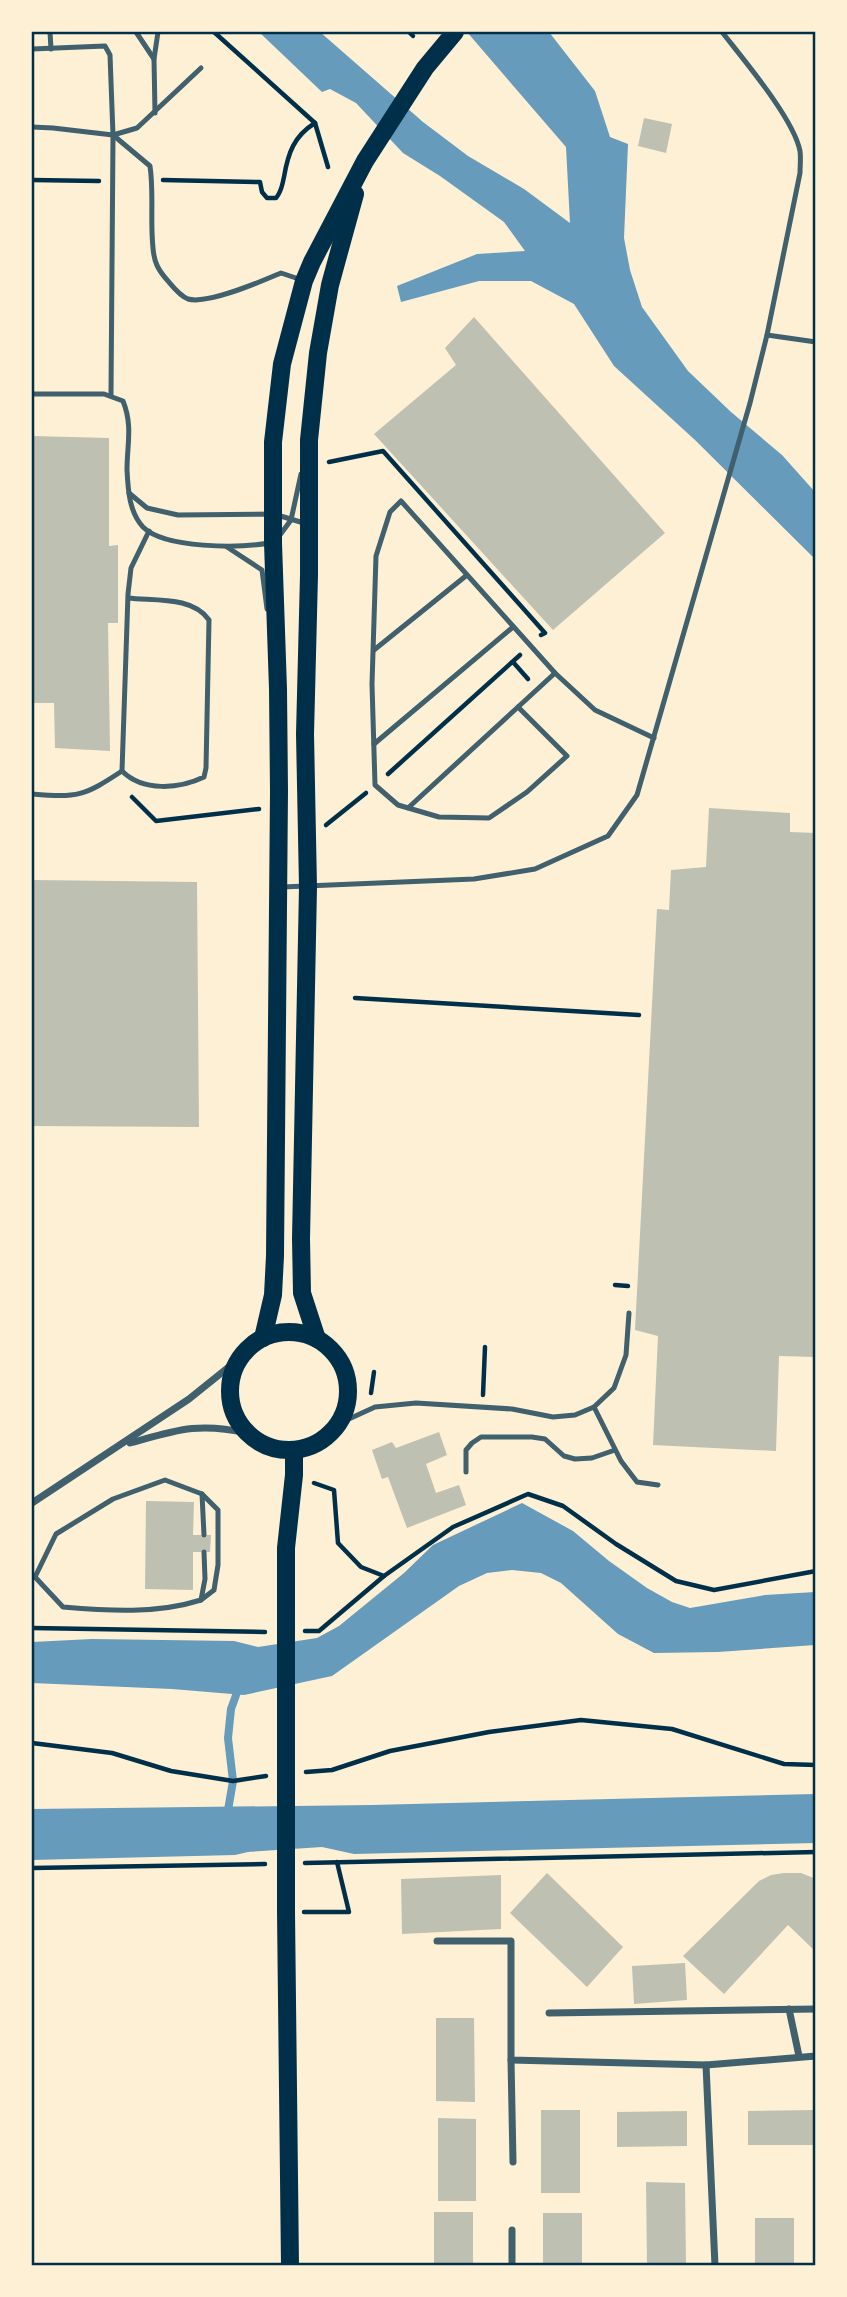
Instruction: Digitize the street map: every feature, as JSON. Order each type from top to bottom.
[{"type":"main road","points":[[263,1338],[273,1295],[275,1256],[279,887],[278,689],[273,543],[283,517],[273,442],[282,364],[304,281],[312,262],[365,161],[425,68],[455,32]]},
{"type":"main road","points":[[317,1339],[302,1293],[308,887],[305,734],[309,440],[318,353],[330,285],[365,161]]},
{"type":"main road","points":[[275,1332],[304,1334],[317,1339],[338,1356],[348,1382],[345,1410],[329,1435],[310,1446],[294,1450],[276,1449],[259,1442],[247,1433],[237,1420],[229,1392],[234,1369],[254,1343],[263,1338],[275,1332]]},
{"type":"main road","points":[[290,2260],[286,1938],[286,1548],[294,1450]]},
{"type":"street","points":[[32,1503],[189,1399],[240,1358]]},
{"type":"street","points":[[122,1445],[183,1428],[220,1427],[247,1433]]},
{"type":"street","points":[[437,1941],[511,1941],[513,2162]]},
{"type":"street","points":[[789,2009],[799,2056]]},
{"type":"street","points":[[549,2013],[816,2009]]},
{"type":"street","points":[[511,2060],[706,2065],[816,2056]]},
{"type":"street","points":[[706,2065],[715,2266]]},
{"type":"street","points":[[512,2230],[512,2266]]},
{"type":"lane","points":[[50,32],[51,49]]},
{"type":"lane","points":[[136,32],[154,58]]},
{"type":"lane","points":[[155,113],[154,58],[158,32]]},
{"type":"lane","points":[[279,887],[474,879],[536,869],[608,836],[637,795],[750,402],[767,335],[800,173],[800,152],[794,132],[751,68],[722,32]]},
{"type":"lane","points":[[32,49],[106,46],[110,55],[113,135],[111,395]]},
{"type":"lane","points":[[32,127],[113,135],[137,128],[201,68]]},
{"type":"lane","points":[[113,135],[150,166],[153,249],[157,269],[178,292],[188,299],[203,299],[252,286],[281,273],[304,281]]},
{"type":"lane","points":[[767,335],[816,342]]},
{"type":"lane","points":[[32,394],[111,395],[123,401],[130,417],[127,470],[129,493],[134,511],[142,526],[149,531],[176,542],[246,547],[273,543]]},
{"type":"lane","points":[[283,517],[309,440]]},
{"type":"lane","points":[[129,493],[147,508],[178,515],[283,517],[309,524]]},
{"type":"lane","points":[[518,707],[567,756],[537,783],[489,818],[439,817],[398,805],[375,785],[372,684],[376,556],[390,512],[401,501],[555,673],[595,710],[654,738]]},
{"type":"lane","points":[[128,598],[188,603],[204,612],[209,620],[206,768],[204,777],[189,784],[169,786],[142,783],[132,780],[122,771],[128,598],[131,568],[149,531]]},
{"type":"lane","points":[[225,546],[262,570],[278,689]]},
{"type":"lane","points":[[374,650],[467,575]]},
{"type":"lane","points":[[374,744],[513,627]]},
{"type":"lane","points":[[408,808],[555,673]]},
{"type":"lane","points":[[32,794],[65,797],[81,795],[122,771]]},
{"type":"lane","points":[[338,1424],[375,1407],[416,1403],[512,1409],[553,1417],[575,1415],[594,1406],[614,1388],[626,1354],[629,1313]]},
{"type":"lane","points":[[594,1406],[615,1450],[636,1482],[658,1485]]},
{"type":"lane","points":[[466,1472],[466,1450],[481,1437],[545,1439],[564,1456],[575,1459],[592,1458],[615,1450]]},
{"type":"lane","points":[[165,1480],[202,1494],[218,1510],[218,1565],[214,1590],[201,1600],[175,1608],[99,1610],[63,1606],[33,1577],[56,1534],[113,1499],[165,1480]]},
{"type":"lane","points":[[202,1494],[204,1535]]},
{"type":"lane","points":[[201,1600],[205,1579],[204,1552]]},
{"type":"path","points":[[214,32],[315,123],[328,167]]},
{"type":"path","points":[[152,180],[260,182],[262,192],[267,198],[276,198],[281,192],[290,150],[303,131],[315,123]]},
{"type":"path","points":[[32,180],[112,181]]},
{"type":"path","points":[[307,842],[375,785],[544,633],[383,451],[309,466]]},
{"type":"path","points":[[513,662],[537,690]]},
{"type":"path","points":[[112,777],[156,821],[260,808]]},
{"type":"path","points":[[355,998],[639,1015]]},
{"type":"path","points":[[615,1285],[628,1286]]},
{"type":"path","points":[[294,1475],[334,1490],[338,1544],[361,1567],[384,1576]]},
{"type":"path","points":[[295,1632],[319,1631],[384,1576],[453,1527],[528,1494],[563,1506],[615,1544],[676,1581],[714,1590],[816,1571]]},
{"type":"path","points":[[32,1628],[271,1632]]},
{"type":"path","points":[[296,1773],[332,1770],[390,1752],[489,1732],[582,1720],[672,1729],[784,1764],[816,1765]]},
{"type":"path","points":[[32,1744],[112,1753],[170,1772],[233,1781],[272,1775]]},
{"type":"path","points":[[295,1863],[816,1852]]},
{"type":"path","points":[[286,1912],[349,1912],[337,1862]]},
{"type":"path","points":[[32,1868],[267,1864]]},
{"type":"water","points":[[259,32],[320,32],[423,122],[468,156],[524,189],[570,223],[566,147],[467,32],[549,32],[595,91],[610,137],[628,144],[624,238],[630,270],[642,307],[688,371],[782,455],[815,492],[815,559],[695,440],[614,366],[574,304],[531,281],[479,281],[401,302],[397,286],[477,254],[525,251],[504,222],[403,153],[356,103],[330,89],[322,92]]},
{"type":"water","points":[[522,1503],[573,1531],[647,1588],[672,1602],[690,1608],[765,1595],[815,1592],[815,1645],[718,1652],[654,1653],[618,1634],[561,1583],[541,1573],[512,1570],[487,1573],[459,1586],[332,1676],[244,1695],[32,1683],[32,1642],[92,1639],[234,1641],[258,1647],[317,1638],[339,1626],[404,1573],[433,1545]]},
{"type":"water","points":[[815,1794],[816,1843],[354,1854],[322,1847],[235,1855],[32,1860],[32,1809],[372,1805]]},
{"type":"building","points":[[644,118],[672,124],[666,153],[638,146]]},
{"type":"building","points":[[474,317],[665,533],[553,630],[374,434],[456,365],[445,348]]},
{"type":"building","points":[[32,436],[109,438],[109,546],[118,545],[118,623],[108,623],[110,751],[55,748],[54,703],[32,703]]},
{"type":"building","points":[[709,808],[790,813],[790,832],[816,833],[816,1357],[779,1356],[776,1451],[653,1445],[658,1336],[635,1330],[657,909],[669,910],[671,870],[706,867]]},
{"type":"building","points":[[32,880],[197,882],[199,1127],[32,1126]]},
{"type":"building","points":[[439,1432],[447,1455],[426,1464],[436,1493],[459,1485],[466,1505],[407,1528],[388,1477],[382,1479],[372,1450],[392,1442],[396,1448]]},
{"type":"building","points":[[146,1501],[194,1502],[193,1535],[211,1535],[210,1552],[193,1552],[193,1590],[145,1589]]},
{"type":"building","points":[[547,1873],[623,1947],[587,1987],[510,1913]]},
{"type":"building","points":[[784,1873],[801,1873],[816,1879],[816,1952],[788,1925],[724,1994],[683,1956],[759,1881]]},
{"type":"building","points":[[501,1875],[501,1929],[402,1934],[401,1879]]},
{"type":"building","points":[[685,1963],[687,2000],[634,2004],[632,1966]]},
{"type":"building","points":[[436,2018],[474,2018],[475,2102],[436,2101]]},
{"type":"building","points":[[541,2110],[580,2110],[580,2193],[541,2193]]},
{"type":"building","points":[[816,2110],[816,2145],[748,2145],[748,2111]]},
{"type":"building","points":[[687,2111],[687,2146],[617,2147],[617,2112]]},
{"type":"building","points":[[438,2118],[476,2119],[476,2201],[438,2201]]},
{"type":"building","points":[[646,2182],[685,2183],[686,2266],[647,2266]]},
{"type":"building","points":[[434,2212],[473,2212],[473,2266],[434,2266]]},
{"type":"building","points":[[543,2213],[582,2213],[582,2266],[543,2266]]},
{"type":"building","points":[[755,2218],[794,2218],[794,2266],[755,2266]]},
{"type":"waterway","points":[[227,1816],[233,1781],[228,1738],[231,1709],[239,1687]]}]
